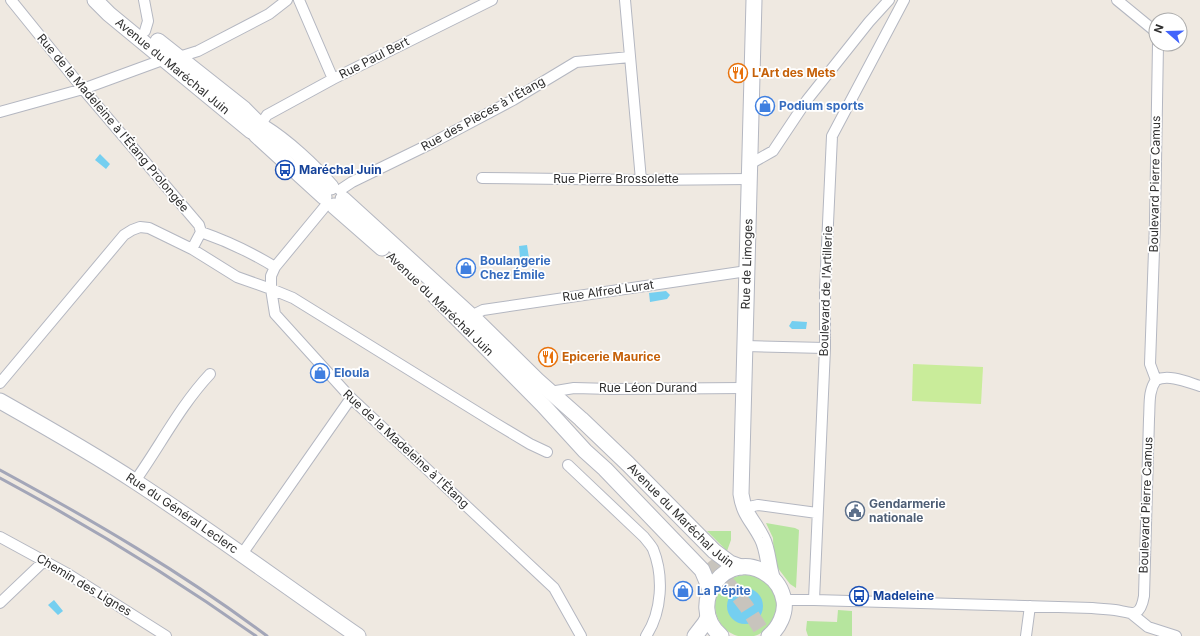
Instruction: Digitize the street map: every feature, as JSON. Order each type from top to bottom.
[{"type":"main road","name":"Avenue du Maréchal Juin","points":[[94,0],[109,14],[172,58],[258,128],[279,137],[322,177],[333,197],[438,299],[548,399],[581,419],[714,551],[730,563],[760,570],[772,577]]},
{"type":"main road","name":"Avenue du Maréchal Juin","points":[[103,0],[144,31],[172,58]]},
{"type":"main road","name":"Rue de Limoges","points":[[744,567],[756,553],[758,544],[758,538],[744,508],[741,494],[754,0]]},
{"type":"main road","name":"Avenue du Maréchal Juin","points":[[333,197],[473,318],[548,399],[710,561]]},
{"type":"main road","name":"Avenue du Maréchal Juin","points":[[548,399],[586,451],[702,570],[710,589]]},
{"type":"main road","name":"Rue du Général Leclerc","points":[[0,401],[83,448],[135,481],[200,524],[358,636]]},
{"type":"main road","name":"Rue de Limoges","points":[[753,525],[762,537],[768,567],[772,577],[778,584],[784,600]]},
{"type":"main road","points":[[721,636],[712,626],[708,617],[707,601],[710,589],[716,580],[723,574],[732,569],[744,567]]},
{"type":"main road","points":[[784,600],[782,619],[785,636]]},
{"type":"main road","points":[[696,636],[708,617]]},
{"type":"main road","points":[[769,636],[778,627],[782,619]]},
{"type":"street","name":"Rue de la Madeleine à l'Étang Prolongée","points":[[12,0],[83,89],[199,225],[201,232]]},
{"type":"street","points":[[144,0],[148,21],[144,31]]},
{"type":"street","points":[[0,112],[83,89],[172,58],[198,51],[269,14],[287,0]]},
{"type":"street","points":[[299,0],[333,79]]},
{"type":"street","name":"Rue Paul Bert","points":[[258,128],[267,115],[333,79],[492,0]]},
{"type":"street","points":[[625,0],[641,180]]},
{"type":"street","points":[[749,171],[773,151],[807,100],[869,22],[889,0]]},
{"type":"street","name":"Boulevard de l'Artillerie","points":[[814,600],[825,348],[825,289],[832,136],[904,0]]},
{"type":"street","points":[[1117,0],[1128,3],[1148,24]]},
{"type":"street","name":"Boulevard Pierre Camus","points":[[1132,614],[1138,612],[1142,606],[1144,596],[1149,419],[1152,385],[1156,380],[1150,364],[1155,222],[1158,52]]},
{"type":"street","name":"Rue des Pièces à l'Étang","points":[[276,267],[333,197],[352,182],[430,144],[513,100],[576,62],[630,57]]},
{"type":"street","name":"Rue Pierre Brossolette","points":[[482,178],[641,180],[749,171]]},
{"type":"street","points":[[0,383],[124,235],[140,227],[149,228],[192,249],[237,277],[293,298],[494,423],[547,452]]},
{"type":"street","points":[[192,249],[201,232],[218,238],[276,267]]},
{"type":"street","name":"Rue de la Madeleine à l'Étang","points":[[276,267],[271,276],[274,314],[351,398],[554,588],[581,636]]},
{"type":"street","name":"Rue Alfred Lurat","points":[[473,318],[480,311],[487,309],[747,271]]},
{"type":"street","points":[[745,346],[825,348]]},
{"type":"street","points":[[135,481],[194,391],[210,374]]},
{"type":"street","points":[[1156,380],[1168,378],[1200,386]]},
{"type":"street","name":"Rue Léon Durand","points":[[548,399],[556,392],[574,388],[744,388]]},
{"type":"street","points":[[242,554],[351,398]]},
{"type":"street","points":[[568,465],[644,537],[652,548],[658,571],[660,592],[657,611],[646,636]]},
{"type":"street","points":[[744,508],[762,505],[818,513]]},
{"type":"street","points":[[644,537],[658,525]]},
{"type":"street","name":"Chemin des Lignes","points":[[0,536],[68,574],[166,636]]},
{"type":"street","points":[[0,603],[44,561]]},
{"type":"street","points":[[784,600],[1107,609],[1132,614],[1148,627],[1176,636]]},
{"type":"street","points":[[1026,636],[1030,606]]},
{"type":"green space","points":[[913,364],[983,367],[981,404],[912,401]]},
{"type":"green space","points":[[766,523],[799,530],[796,588],[790,584],[774,563],[773,538]]},
{"type":"green space","points":[[707,531],[731,531],[731,540],[727,551]]},
{"type":"green space","points":[[740,575],[752,575],[768,584],[775,594],[777,606],[775,618],[768,628],[752,637],[740,637],[729,632],[720,623],[715,612],[715,600],[720,589],[729,580]]},
{"type":"green space","points":[[838,610],[852,611],[852,636],[808,636],[806,630],[807,621],[837,622]]},
{"type":"water","points":[[100,154],[110,164],[106,169],[95,160]]},
{"type":"water","points":[[527,245],[529,258],[520,258],[519,246]]},
{"type":"water","points":[[666,291],[670,295],[667,299],[650,302],[649,293]]},
{"type":"water","points":[[792,321],[807,322],[806,329],[792,329],[789,326]]},
{"type":"water","points":[[745,588],[755,591],[760,596],[763,606],[760,616],[755,621],[745,624],[735,621],[730,616],[727,606],[730,596],[735,591]]},
{"type":"water","points":[[54,600],[63,611],[58,615],[48,605]]},
{"type":"tunnel","points":[[710,561],[746,606],[765,636]]},
{"type":"railway","points":[[0,470],[69,508],[170,569],[267,636]]},
{"type":"railway","points":[[0,478],[131,553],[256,636]]},
{"type":"place","name":"L'Art des Mets","points":[[738,73]]},
{"type":"place","name":"Podium sports","points":[[765,106]]},
{"type":"place","name":"Maréchal Juin","points":[[285,170]]},
{"type":"place","name":"Boulangerie Chez Émile","points":[[466,268]]},
{"type":"place","name":"Epicerie Maurice","points":[[548,357]]},
{"type":"place","name":"Eloula","points":[[320,373]]},
{"type":"place","name":"Gendarmerie nationale","points":[[855,511]]},
{"type":"place","name":"La Pépite","points":[[683,591]]},
{"type":"place","name":"Madeleine","points":[[859,596]]}]
